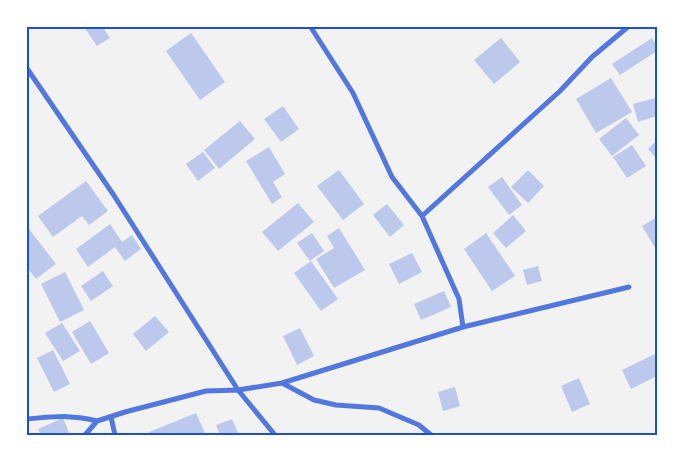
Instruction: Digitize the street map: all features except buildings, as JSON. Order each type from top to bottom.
[{"type":"street","points":[[310,26],[353,92],[392,177],[422,216],[459,299],[463,327]]},
{"type":"street","points":[[422,216],[560,92],[592,57],[629,26]]},
{"type":"street","points":[[26,67],[113,194],[238,390],[275,435]]},
{"type":"street","points":[[85,435],[98,422],[111,417],[206,391],[238,390],[282,383],[463,327],[629,287]]},
{"type":"street","points":[[282,383],[314,400],[336,405],[379,408],[419,425],[431,435]]},
{"type":"street","points":[[26,419],[80,416],[98,422]]},
{"type":"street","points":[[111,417],[115,435]]}]
